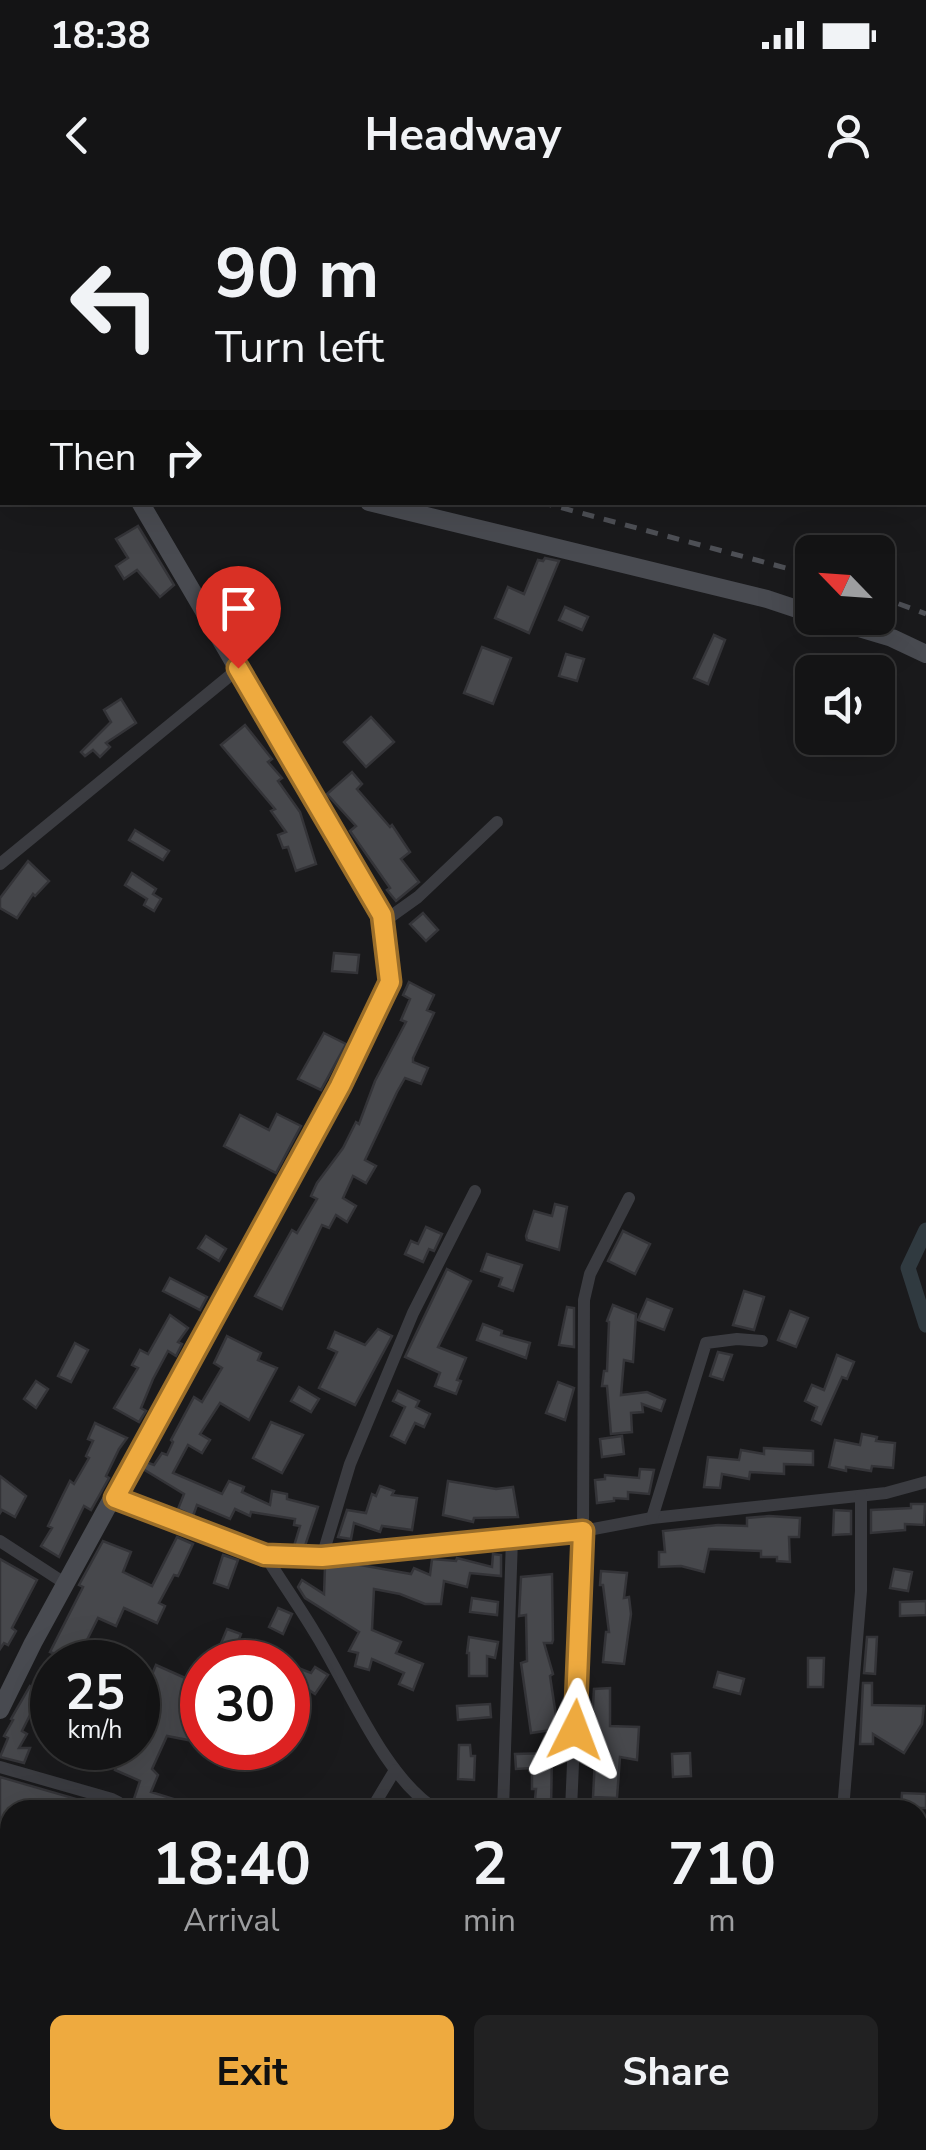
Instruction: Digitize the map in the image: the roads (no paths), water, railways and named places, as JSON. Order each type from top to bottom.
[{"type":"street","points":[[0,1710],[340,1086],[390,982],[383,922],[142,505]]},
{"type":"street","points":[[381,505],[795,608]]},
{"type":"street","points":[[882,635],[926,654]]},
{"type":"street","points":[[0,864],[238,668]]},
{"type":"street","points":[[383,922],[418,896],[496,822]]},
{"type":"street","points":[[322,1557],[350,1464],[413,1312],[475,1191]]},
{"type":"street","points":[[571,1800],[583,1531],[584,1300],[590,1274],[629,1198]]},
{"type":"street","points":[[652,1518],[706,1343],[716,1339],[762,1341]]},
{"type":"street","points":[[115,1498],[265,1555],[322,1557],[583,1531],[652,1518],[862,1496],[926,1482]]},
{"type":"street","points":[[844,1800],[861,1591],[862,1496]]},
{"type":"street","points":[[504,1800],[512,1538]]},
{"type":"street","points":[[0,1541],[66,1584]]},
{"type":"street","points":[[265,1555],[395,1770],[421,1800]]},
{"type":"street","points":[[0,1767],[113,1800]]},
{"type":"street","points":[[378,1800],[395,1770]]},
{"type":"waterway","points":[[926,1230],[908,1268],[926,1325]]},
{"type":"railway","points":[[551,505],[795,570]]},
{"type":"railway","points":[[895,602],[926,614]]}]
